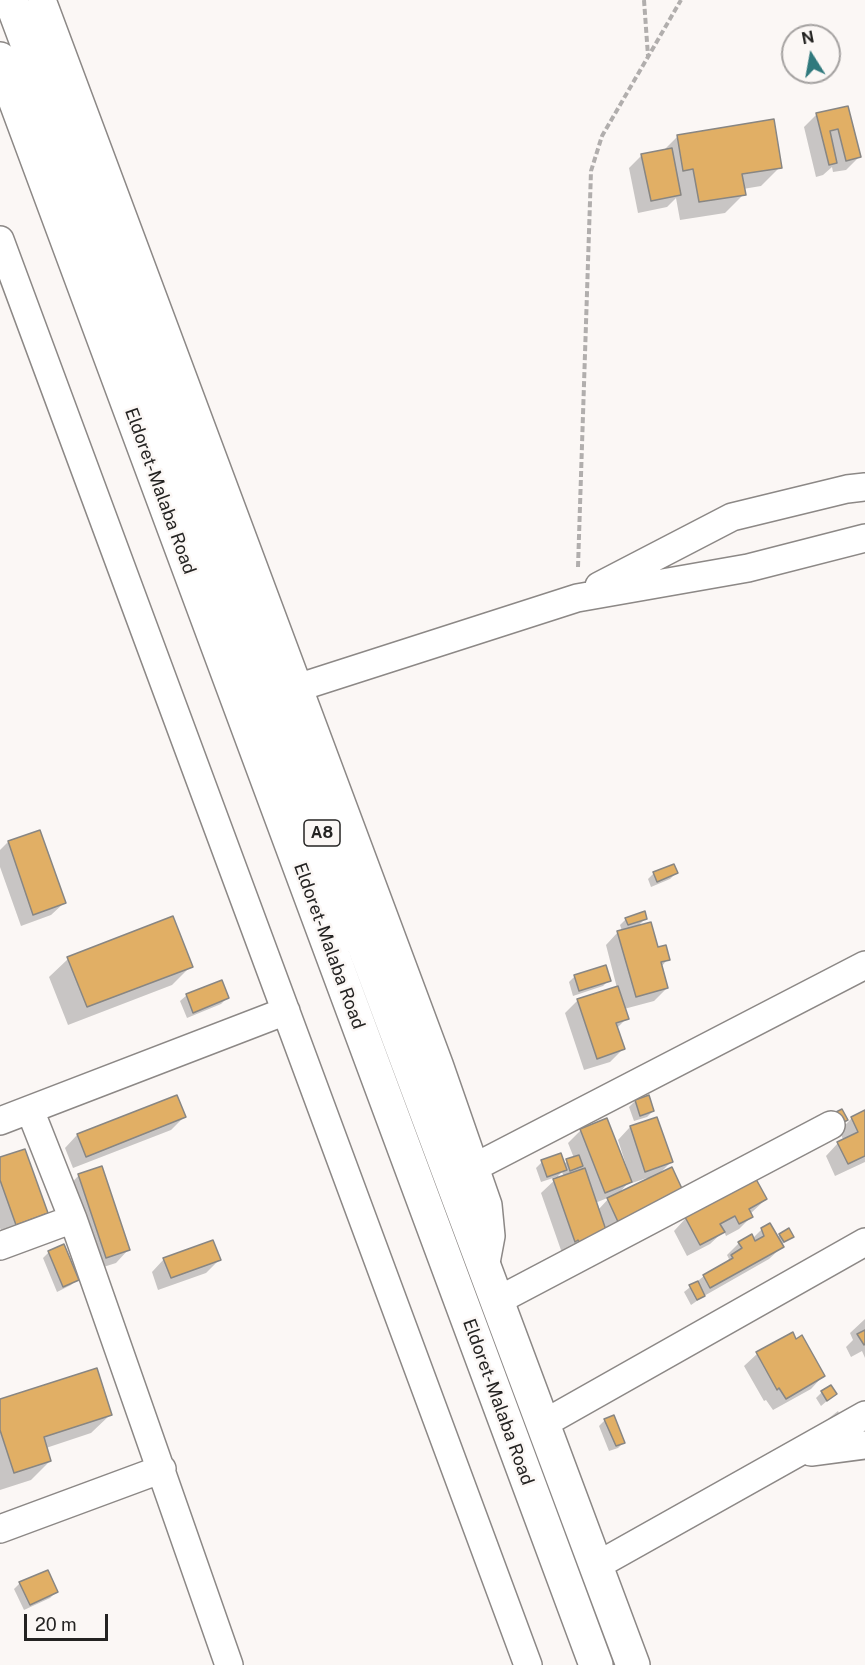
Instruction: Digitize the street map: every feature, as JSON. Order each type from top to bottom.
[{"type":"highway","name":"Eldoret-Malaba Road","points":[[11,0],[633,1665]]},
{"type":"highway","name":"Eldoret-Malaba Road","points":[[0,59],[596,1665]]},
{"type":"street","points":[[42,0],[300,687],[475,1167],[488,1205],[491,1236],[485,1269]]},
{"type":"street","points":[[0,240],[528,1665]]},
{"type":"street","points":[[577,598],[732,517],[847,489],[865,487]]},
{"type":"street","points":[[300,687],[577,598],[748,568],[865,538]]},
{"type":"street","points":[[475,1167],[865,965]]},
{"type":"street","points":[[0,1121],[286,1011]]},
{"type":"street","points":[[30,1110],[73,1219],[229,1665]]},
{"type":"street","points":[[497,1301],[831,1125]]},
{"type":"street","points":[[0,1246],[73,1219]]},
{"type":"street","points":[[543,1425],[865,1242]]},
{"type":"street","points":[[596,1566],[865,1415]]},
{"type":"street","points":[[789,1456],[865,1445]]},
{"type":"street","points":[[0,1529],[162,1469]]},
{"type":"path","points":[[644,0],[648,56]]},
{"type":"path","points":[[577,598],[591,171],[602,136],[681,0]]},
{"type":"building","points":[[848,106],[861,157],[846,161],[838,129],[830,131],[837,163],[829,165],[816,113]]},
{"type":"building","points":[[774,119],[782,168],[742,174],[746,195],[699,202],[693,169],[683,171],[677,135]]},
{"type":"building","points":[[672,148],[681,195],[651,201],[641,154]]},
{"type":"building","points":[[40,830],[66,903],[33,915],[8,841]]},
{"type":"building","points":[[674,864],[678,873],[657,882],[653,872]]},
{"type":"building","points":[[645,911],[647,919],[628,925],[625,918]]},
{"type":"building","points":[[173,916],[193,967],[87,1007],[67,957]]},
{"type":"building","points":[[651,922],[658,947],[666,945],[670,960],[661,962],[668,988],[636,997],[617,931]]},
{"type":"building","points":[[606,965],[611,981],[579,991],[574,975]]},
{"type":"building","points":[[222,980],[229,998],[193,1013],[186,994]]},
{"type":"building","points":[[618,986],[629,1019],[616,1023],[625,1049],[597,1059],[577,999]]},
{"type":"building","points":[[177,1095],[186,1117],[86,1157],[77,1134]]},
{"type":"building","points":[[649,1095],[654,1111],[640,1116],[635,1100]]},
{"type":"building","points":[[842,1109],[848,1120],[838,1125],[832,1114]]},
{"type":"building","points":[[865,1110],[865,1156],[848,1164],[837,1142],[858,1132],[851,1117]]},
{"type":"building","points":[[657,1117],[673,1162],[645,1172],[630,1126]]},
{"type":"building","points":[[607,1118],[632,1182],[605,1193],[580,1129]]},
{"type":"building","points":[[25,1149],[48,1213],[16,1225],[0,1180],[0,1157]]},
{"type":"building","points":[[561,1153],[567,1170],[547,1177],[541,1160]]},
{"type":"building","points":[[579,1155],[583,1166],[570,1171],[566,1159]]},
{"type":"building","points":[[102,1166],[130,1250],[106,1258],[78,1174]]},
{"type":"building","points":[[672,1167],[684,1193],[619,1224],[607,1198]]},
{"type":"building","points":[[585,1168],[609,1239],[581,1248],[578,1240],[575,1242],[553,1179]]},
{"type":"building","points":[[756,1179],[767,1199],[749,1209],[753,1217],[739,1224],[735,1216],[720,1224],[725,1232],[700,1245],[685,1217]]},
{"type":"building","points":[[770,1223],[784,1247],[710,1288],[703,1275],[733,1258],[731,1255],[742,1248],[738,1242],[752,1234],[755,1241],[764,1236],[761,1228]]},
{"type":"building","points":[[789,1228],[794,1237],[784,1242],[779,1234]]},
{"type":"building","points":[[213,1240],[221,1260],[171,1278],[163,1258]]},
{"type":"building","points":[[64,1244],[79,1280],[63,1287],[48,1251]]},
{"type":"building","points":[[698,1281],[705,1296],[697,1300],[689,1285]]},
{"type":"building","points":[[865,1330],[865,1344],[864,1345],[857,1334]]},
{"type":"building","points":[[793,1332],[796,1339],[802,1335],[825,1376],[786,1399],[779,1388],[777,1390],[756,1352]]},
{"type":"building","points":[[97,1368],[112,1415],[44,1437],[51,1461],[14,1473],[0,1430],[0,1399]]},
{"type":"building","points":[[831,1385],[837,1394],[827,1401],[821,1391]]},
{"type":"building","points":[[614,1415],[625,1443],[616,1446],[604,1419]]},
{"type":"building","points":[[48,1570],[58,1592],[30,1605],[19,1582]]}]
